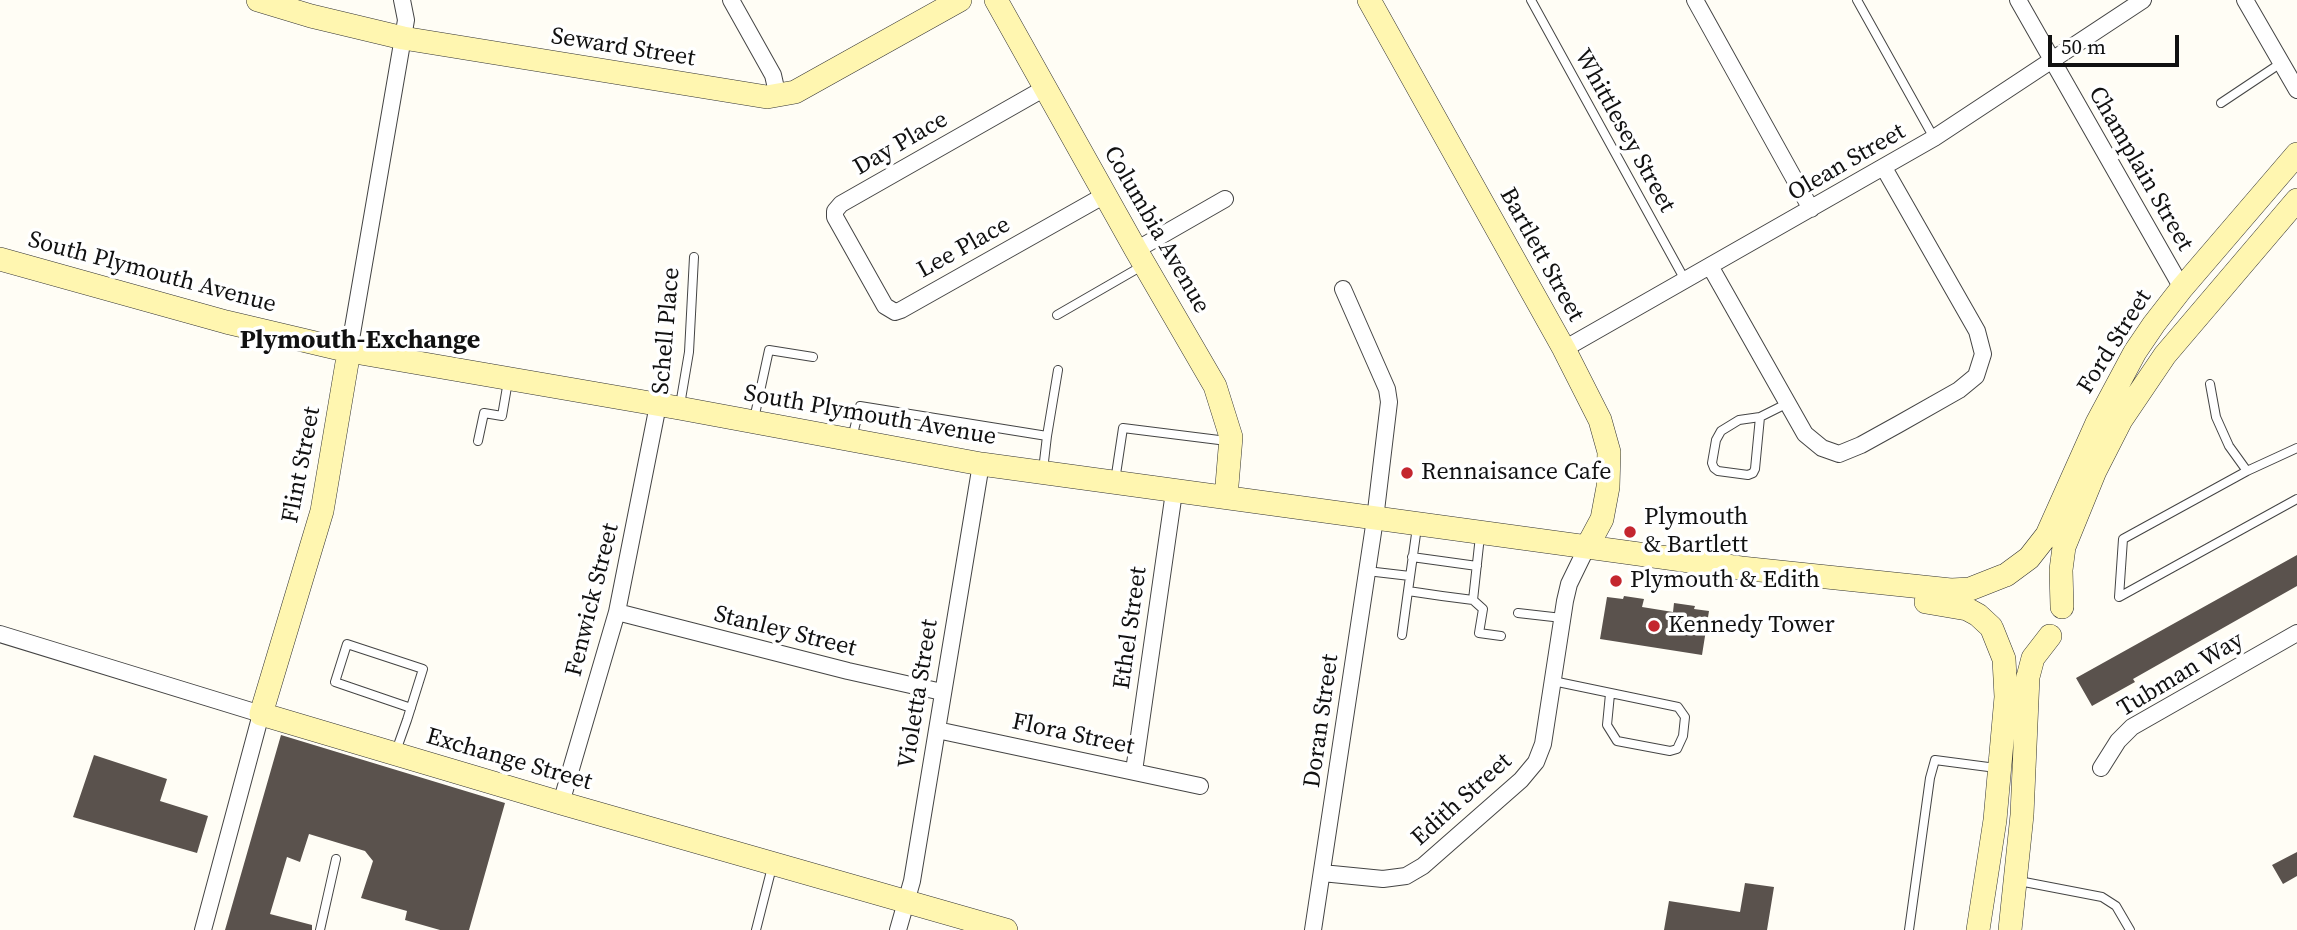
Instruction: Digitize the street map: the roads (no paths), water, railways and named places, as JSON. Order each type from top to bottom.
[{"type":"main road","name":"Seward Street","points":[[258,0],[403,38],[757,97],[778,97],[803,88],[960,0]]},
{"type":"main road","name":"Columbia Avenue","points":[[996,0],[1215,386],[1230,442],[1226,497]]},
{"type":"main road","name":"Bartlett Street","points":[[1369,0],[1564,349],[1600,420],[1609,452],[1608,487],[1604,512],[1587,547]]},
{"type":"main road","name":"Ford Street","points":[[2005,575],[2029,558],[2042,542],[2108,400],[2135,352],[2182,288],[2297,154]]},
{"type":"main road","name":"Ford Street","points":[[2062,607],[2061,570],[2064,547],[2095,471],[2121,420],[2165,355],[2297,200]]},
{"type":"main road","name":"South Plymouth Avenue","points":[[0,259],[226,322],[349,351],[669,406],[981,464],[1741,568],[1961,590],[1977,587],[2005,575]]},
{"type":"main road","name":"Flint Street","points":[[261,714],[322,511],[349,351]]},
{"type":"main road","name":"South Plymouth Avenue","points":[[1741,568],[1847,590],[1960,607],[1978,615],[1992,628]]},
{"type":"main road","points":[[1979,930],[2001,768],[2006,674],[2002,652],[1986,614],[1987,598],[1993,586],[2005,575],[2029,570],[2045,577],[2059,593],[2062,607],[2059,624],[2033,658],[2028,677],[2022,815],[2010,930]]},
{"type":"main road","points":[[1992,628],[2004,641],[2019,646],[2037,644],[2050,636]]},
{"type":"main road","name":"Exchange Street","points":[[261,714],[1006,930]]},
{"type":"street","name":"Flint Street","points":[[349,351],[403,38],[406,11],[402,0]]},
{"type":"street","points":[[732,0],[773,75],[778,97]]},
{"type":"street","points":[[1695,0],[1811,209]]},
{"type":"street","name":"Champlain Street","points":[[2018,0],[2182,288]]},
{"type":"street","name":"Olean Street","points":[[1564,349],[1934,138],[2143,0]]},
{"type":"street","points":[[2245,0],[2297,90]]},
{"type":"street","name":"Day Place","points":[[862,266],[835,217],[835,211],[841,204],[1045,88]]},
{"type":"street","points":[[1710,267],[1805,433],[1822,448],[1839,454],[1861,445],[1959,390],[1976,376],[1983,354],[1977,331],[1884,168]]},
{"type":"street","name":"Lee Place","points":[[862,266],[885,306],[895,312],[1105,195]]},
{"type":"street","points":[[1140,258],[1226,199]]},
{"type":"street","name":"Doran Street","points":[[1313,930],[1375,519],[1388,396],[1343,289]]},
{"type":"street","name":"Fenwick Street","points":[[561,803],[617,612],[669,406]]},
{"type":"street","name":"Violetta Street","points":[[898,930],[906,902],[937,730],[981,464]]},
{"type":"street","name":"Ethel Street","points":[[1134,771],[1174,492]]},
{"type":"street","name":"Edith Street","points":[[1322,873],[1383,879],[1405,876],[1423,866],[1521,780],[1536,762],[1543,744],[1569,584],[1587,547]]},
{"type":"street","name":"Stanley Street","points":[[617,612],[942,692]]},
{"type":"street","name":"Tubman Way","points":[[2101,768],[2118,741],[2132,727],[2297,633]]},
{"type":"street","name":"Exchange Street","points":[[0,634],[261,714]]},
{"type":"street","name":"Flint Street","points":[[202,930],[261,714]]},
{"type":"street","name":"Flora Street","points":[[937,730],[1200,786]]},
{"type":"lane","name":"Whittlesey Street","points":[[1531,0],[1685,280]]},
{"type":"lane","points":[[1857,0],[1934,138]]},
{"type":"lane","points":[[2221,103],[2281,63]]},
{"type":"lane","name":"Schell Place","points":[[669,406],[689,352],[694,257]]},
{"type":"lane","points":[[1057,315],[1140,258]]},
{"type":"lane","points":[[753,422],[769,350],[813,357]]},
{"type":"lane","points":[[1043,473],[1058,370]]},
{"type":"lane","points":[[478,441],[484,413],[502,416],[509,379]]},
{"type":"lane","points":[[2210,384],[2216,416],[2229,446],[2247,471]]},
{"type":"lane","points":[[1760,418],[1755,468],[1752,473],[1748,475],[1718,471],[1714,468],[1716,440],[1721,431],[1739,420],[1760,418],[1788,403]]},
{"type":"lane","points":[[852,440],[860,406],[1047,436]]},
{"type":"lane","points":[[1115,484],[1123,428],[1230,442]]},
{"type":"lane","points":[[2297,448],[2247,471],[2123,539],[2119,597],[2297,499]]},
{"type":"lane","points":[[1402,635],[1417,524]]},
{"type":"lane","points":[[1473,600],[1480,533]]},
{"type":"lane","points":[[1412,557],[1447,565],[1477,566]]},
{"type":"lane","points":[[1367,571],[1410,576]]},
{"type":"lane","points":[[1408,591],[1442,592],[1473,600],[1483,609],[1479,633],[1501,636]]},
{"type":"lane","points":[[1518,613],[1562,618]]},
{"type":"lane","points":[[396,754],[411,708],[423,669],[347,644],[335,682],[411,708]]},
{"type":"lane","points":[[1553,681],[1678,707],[1685,717],[1683,736],[1677,749],[1670,751],[1617,741],[1607,725],[1610,694]]},
{"type":"lane","points":[[1909,930],[1934,760],[2001,768]]},
{"type":"lane","points":[[320,930],[336,859]]},
{"type":"lane","points":[[755,930],[773,864]]},
{"type":"lane","points":[[2016,880],[2102,897],[2116,906],[2130,930]]},
{"type":"place","name":"Rennaisance Cafe","points":[[1407,473]]},
{"type":"place","name":"Plymouth & Bartlett","points":[[1630,532]]},
{"type":"place","name":"Plymouth & Edith","points":[[1616,581]]},
{"type":"place","name":"Kennedy Tower","points":[[1654,626]]},
{"type":"district","name":"Plymouth-Exchange","points":[[360,341]]}]
